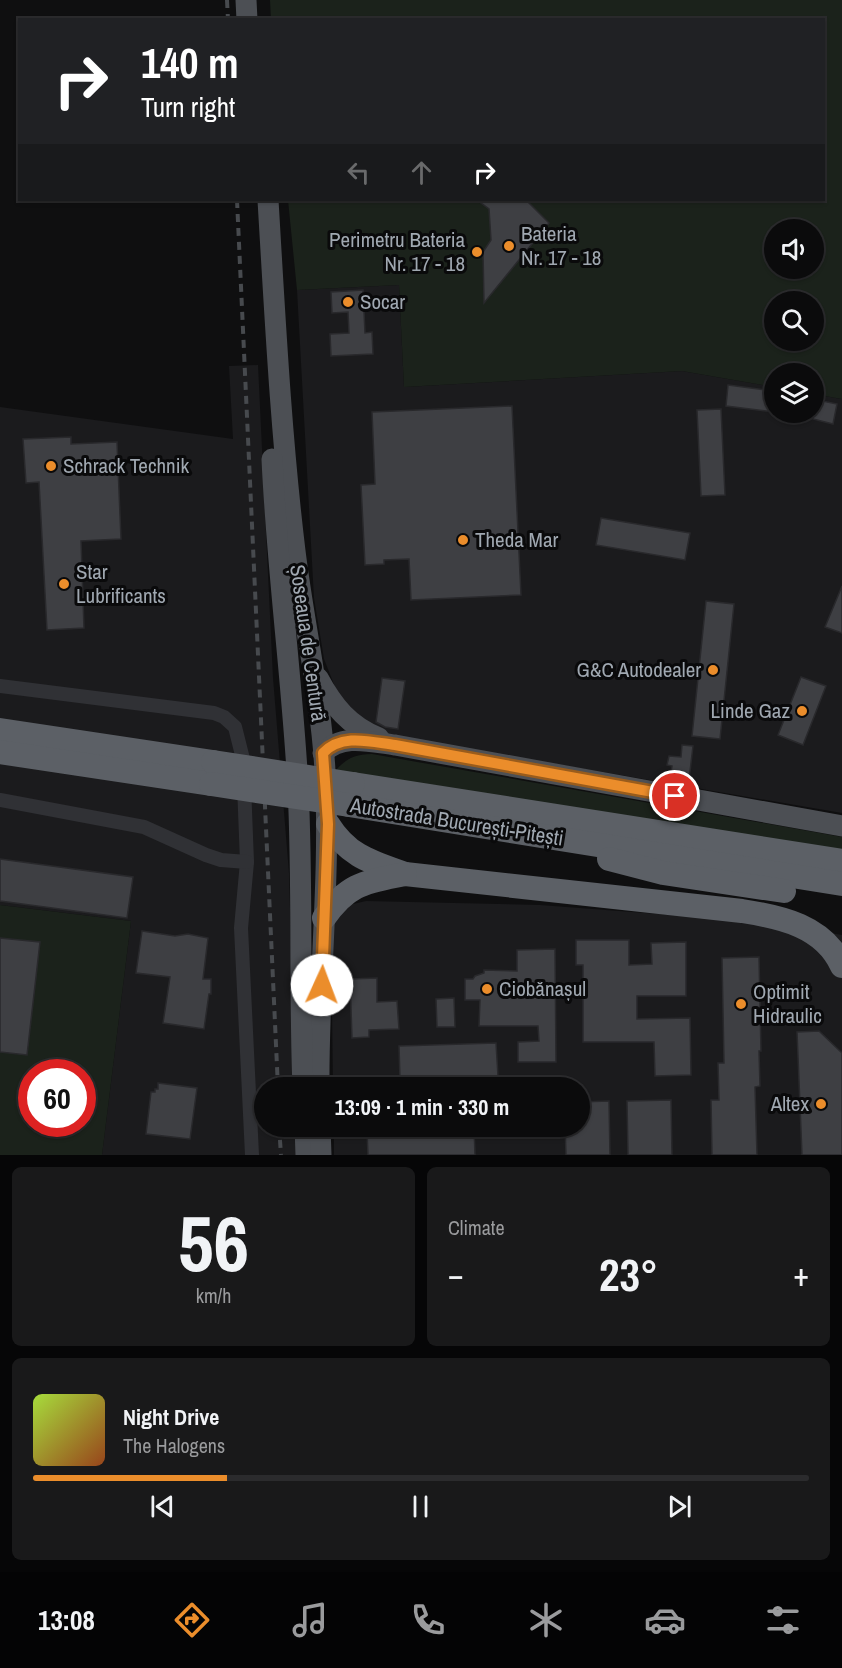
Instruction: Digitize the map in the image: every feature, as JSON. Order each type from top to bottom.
[{"type":"highway","name":"Autostrada București-Pitești","points":[[0,730],[212,773],[351,795],[842,861]]},
{"type":"highway","name":"Autostrada București-Pitești","points":[[0,752],[212,773]]},
{"type":"highway","name":"Autostrada București-Pitești","points":[[351,795],[545,836],[842,884]]},
{"type":"highway","points":[[328,824],[345,846],[356,854],[405,874],[762,914],[787,919],[810,931],[830,947],[842,966]]},
{"type":"highway","points":[[545,836],[639,868],[842,901]]},
{"type":"highway","points":[[634,850],[688,867],[842,893]]},
{"type":"highway","points":[[324,918],[334,904],[349,890],[405,874]]},
{"type":"main road","points":[[246,0],[247,18]]},
{"type":"main road","points":[[258,0],[259,18]]},
{"type":"main road","name":"Șoseaua de Centură","points":[[258,201],[275,517],[298,789],[303,1077]]},
{"type":"main road","name":"Șoseaua de Centură","points":[[268,201],[288,493],[301,603],[313,669],[323,753],[328,824],[318,1077]]},
{"type":"main road","points":[[313,669],[339,711],[354,726],[395,745]]},
{"type":"main road","points":[[323,753],[336,743],[346,741],[395,745],[842,826]]},
{"type":"main road","points":[[305,1137],[306,1155]]},
{"type":"main road","points":[[320,1137],[321,1155]]},
{"type":"street","points":[[0,686],[214,713],[232,722],[238,734],[243,759],[247,862],[241,928],[252,1155]]},
{"type":"street","points":[[0,800],[144,827],[206,855],[221,860],[247,862]]},
{"type":"shaded area","points":[[270,0],[842,0],[842,399],[824,396],[824,363],[764,363],[764,385],[682,371],[404,387],[399,285],[297,290],[288,201],[825,201],[825,18],[271,18]]},
{"type":"shaded area","points":[[399,285],[404,387],[682,371],[764,385],[764,423],[824,423],[824,396],[842,399],[842,813],[387,735],[347,709],[324,659],[314,598],[297,290]]},
{"type":"shaded area","points":[[258,365],[273,678],[289,873],[295,1077],[254,1077],[254,1137],[297,1137],[297,1155],[102,1155],[131,921],[0,905],[0,407],[233,439],[229,366]]},
{"type":"shaded area","points":[[372,754],[842,837],[842,851],[334,772],[351,758]]},
{"type":"shaded area","points":[[366,901],[540,905],[765,922],[842,935],[842,1155],[334,1155],[334,1137],[590,1137],[590,1077],[333,1077],[331,933],[336,916],[349,905]]},
{"type":"shaded area","points":[[0,905],[131,921],[102,1155],[0,1155]]},
{"type":"building","name":"Bateria Nr. 17 - 18","points":[[478,201],[527,201],[549,223],[484,303],[483,252],[491,240],[489,209]]},
{"type":"building","name":"Socar","points":[[363,290],[365,333],[372,332],[373,354],[331,356],[330,334],[349,333],[348,312],[332,313],[331,292]]},
{"type":"building","points":[[728,385],[764,390],[764,411],[726,406]]},
{"type":"building","points":[[824,401],[837,404],[833,424],[824,422]]},
{"type":"building","name":"Theda Mar","points":[[512,406],[521,595],[411,600],[409,559],[384,560],[384,564],[365,565],[361,485],[375,484],[372,412]]},
{"type":"building","points":[[721,409],[725,495],[701,496],[697,410]]},
{"type":"building","points":[[71,437],[71,444],[117,442],[121,539],[81,541],[84,628],[47,630],[39,482],[26,483],[23,439]]},
{"type":"building","points":[[601,518],[690,533],[685,560],[596,545]]},
{"type":"building","points":[[842,586],[842,633],[825,627]]},
{"type":"building","name":"G&C Autodealer","points":[[706,601],[734,604],[720,739],[692,736]]},
{"type":"building","name":"Linde Gaz","points":[[801,677],[826,686],[803,745],[778,735]]},
{"type":"building","points":[[382,678],[405,681],[398,729],[385,727],[376,722]]},
{"type":"building","points":[[682,745],[693,746],[689,780],[670,778],[672,766],[667,765],[669,756],[681,757]]},
{"type":"building","points":[[0,859],[133,877],[127,918],[0,901]]},
{"type":"building","points":[[142,931],[175,936],[188,934],[208,938],[203,979],[211,979],[211,994],[209,994],[204,1029],[163,1023],[170,977],[136,973]]},
{"type":"building","points":[[0,938],[40,942],[27,1055],[0,1052]]},
{"type":"building","points":[[576,940],[629,940],[629,965],[652,964],[651,943],[686,942],[686,996],[637,996],[637,1019],[690,1018],[691,1075],[655,1076],[654,1042],[583,1042],[583,965],[576,965]]},
{"type":"building","points":[[555,949],[556,1062],[518,1062],[518,1042],[539,1041],[538,1026],[479,1026],[480,1000],[465,1000],[465,979],[473,979],[484,973],[484,970],[517,971],[517,950]]},
{"type":"building","points":[[759,957],[761,1051],[759,1051],[760,1086],[755,1087],[757,1155],[712,1155],[711,1100],[719,1100],[718,1063],[724,1063],[722,958]]},
{"type":"building","points":[[377,978],[377,1002],[397,1001],[399,1029],[369,1030],[369,1037],[352,1038],[350,979]]},
{"type":"building","points":[[454,998],[455,1027],[437,1027],[436,999]]},
{"type":"building","name":"Altex","points":[[819,1031],[842,1053],[842,1155],[802,1155],[797,1032]]},
{"type":"building","points":[[496,1043],[498,1076],[400,1077],[399,1046]]},
{"type":"building","points":[[158,1083],[197,1088],[190,1139],[146,1134],[151,1092],[158,1089]]},
{"type":"building","points":[[671,1100],[672,1155],[628,1155],[627,1101]]},
{"type":"building","points":[[609,1101],[610,1155],[566,1155],[565,1137],[590,1137],[590,1102]]},
{"type":"building","points":[[367,1137],[474,1137],[475,1155],[368,1155]]},
{"type":"railway","points":[[227,0],[228,18]]},
{"type":"railway","points":[[237,201],[277,1077]]},
{"type":"railway","points":[[280,1137],[281,1155]]},
{"type":"place","name":"Bateria Nr. 17 - 18","points":[[509,246]]},
{"type":"place","name":"Perimetru Bateria Nr. 17 - 18","points":[[477,252]]},
{"type":"place","name":"Socar","points":[[348,302]]},
{"type":"place","name":"Schrack Technik","points":[[51,466]]},
{"type":"place","name":"Theda Mar","points":[[463,540]]},
{"type":"place","name":"Star Lubrificants","points":[[64,584]]},
{"type":"place","name":"G&C Autodealer","points":[[713,670]]},
{"type":"place","name":"Linde Gaz","points":[[802,711]]},
{"type":"place","name":"Ciobănașul","points":[[487,989]]},
{"type":"place","name":"Optimit Hidraulic","points":[[741,1004]]},
{"type":"place","name":"Altex","points":[[821,1104]]},
{"type":"route","points":[[322,985],[328,824],[323,753],[336,743],[359,741],[395,745],[675,796]]}]
